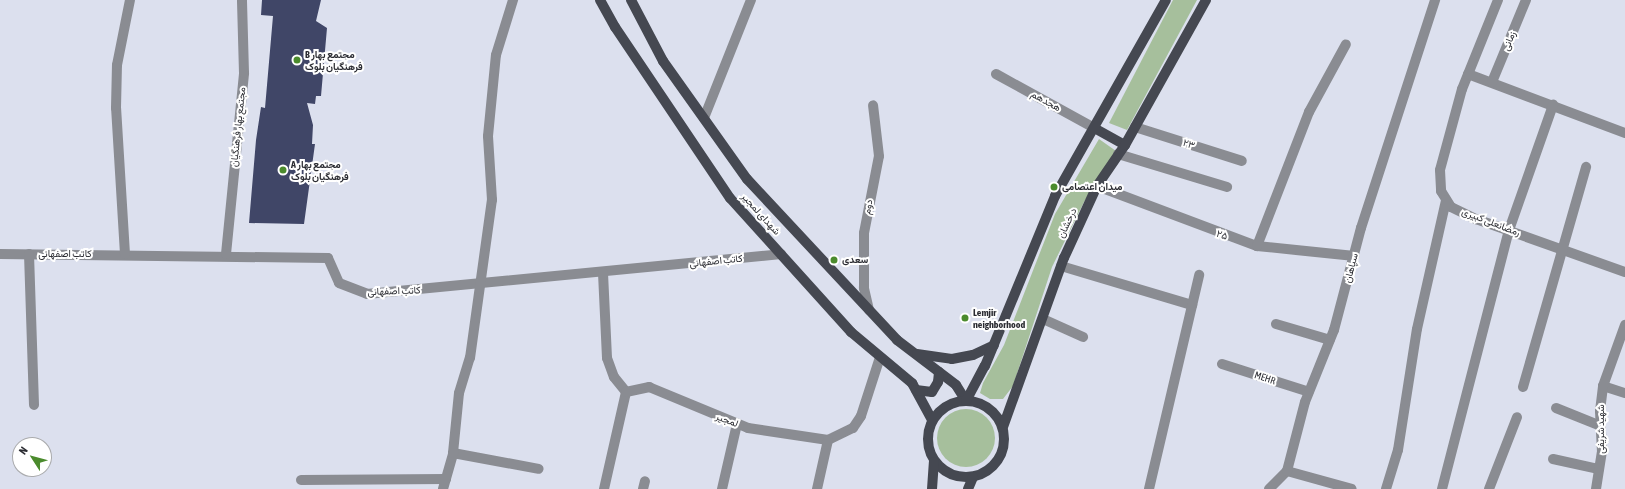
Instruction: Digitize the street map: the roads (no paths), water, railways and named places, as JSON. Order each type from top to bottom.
[{"type":"main road","name":"شهدای لمجیر","points":[[600,0],[615,27],[730,198],[851,332],[916,390],[932,420]]},
{"type":"main road","name":"شهدای لمجیر","points":[[632,0],[663,61],[746,179],[869,310],[915,354],[956,385],[966,400]]},
{"type":"main road","name":"درخشان","points":[[966,400],[994,345],[1055,196],[1096,129],[1166,0]]},
{"type":"main road","name":"درخشان","points":[[1003,427],[1044,319],[1061,266],[1097,186],[1135,127],[1206,0]]},
{"type":"main road","points":[[1096,129],[1125,144]]},
{"type":"main road","points":[[915,354],[952,359],[973,355],[994,345]]},
{"type":"main road","points":[[916,390],[932,392],[938,382],[939,372]]},
{"type":"main road","points":[[932,489],[934,462],[927,441],[932,420],[947,406],[966,400],[989,408],[1003,427],[1002,453],[995,464],[973,477],[951,475],[934,462]]},
{"type":"main road","points":[[968,489],[973,477]]},
{"type":"street","points":[[125,254],[116,108],[117,65],[130,0]]},
{"type":"street","name":"مجتمع بهار فرهنگیان","points":[[226,254],[244,73],[242,0]]},
{"type":"street","points":[[443,489],[453,453],[459,394],[470,358],[492,200],[488,143],[491,88],[496,55],[513,0]]},
{"type":"street","points":[[704,118],[751,0]]},
{"type":"street","name":"سپاهان","points":[[1287,471],[1309,392],[1330,340],[1354,256],[1435,0]]},
{"type":"street","points":[[1386,489],[1398,450],[1417,329],[1446,200],[1441,191],[1440,170],[1468,74],[1498,0]]},
{"type":"street","name":"زمانی","points":[[1492,82],[1526,0]]},
{"type":"street","points":[[1257,246],[1309,112],[1346,44]]},
{"type":"street","name":"هجدهم","points":[[996,74],[1096,129]]},
{"type":"street","points":[[1468,74],[1625,133]]},
{"type":"street","name":"دوم","points":[[869,310],[864,288],[864,233],[879,156],[873,105]]},
{"type":"street","points":[[1442,489],[1509,230],[1553,105]]},
{"type":"street","name":"۲۳","points":[[1135,127],[1242,161]]},
{"type":"street","points":[[1118,154],[1227,187]]},
{"type":"street","points":[[1523,388],[1586,167]]},
{"type":"street","name":"۲۵","points":[[1097,186],[1257,246],[1354,256]]},
{"type":"street","name":"رمضانعلی کبیری","points":[[1446,200],[1451,207],[1509,230],[1625,272]]},
{"type":"street","name":"کاتب اصفهانی","points":[[0,254],[226,254],[328,258],[339,283],[367,294],[479,286],[781,254]]},
{"type":"street","points":[[30,254],[34,405]]},
{"type":"street","points":[[1061,266],[1192,305]]},
{"type":"street","points":[[603,273],[607,358],[614,377],[626,392],[604,489]]},
{"type":"street","points":[[1149,489],[1199,275]]},
{"type":"street","points":[[1044,319],[1083,337]]},
{"type":"street","points":[[1276,324],[1330,340]]},
{"type":"street","name":"شهید شریفی","points":[[1596,489],[1599,469],[1603,386],[1625,325]]},
{"type":"street","points":[[817,489],[828,440],[852,428],[861,416],[880,357]]},
{"type":"street","name":"MEHR","points":[[1222,364],[1309,392]]},
{"type":"street","points":[[1603,386],[1625,393]]},
{"type":"street","name":"لمجیر","points":[[626,392],[649,387],[668,392],[737,424],[828,440]]},
{"type":"street","points":[[1556,408],[1601,426]]},
{"type":"street","points":[[1489,489],[1517,417]]},
{"type":"street","points":[[722,489],[737,424]]},
{"type":"street","points":[[453,453],[539,469]]},
{"type":"street","points":[[1553,459],[1599,469]]},
{"type":"street","points":[[1269,489],[1287,471],[1352,489]]},
{"type":"street","points":[[301,480],[446,479]]},
{"type":"place","name":"B مجتمع بهار فرهنگیان بلوک","points":[[297,60]]},
{"type":"place","name":"A مجتمع بهار فرهنگیان بلوک","points":[[283,170]]},
{"type":"place","name":"میدان اعتصامی","points":[[1054,187]]},
{"type":"place","name":"سعدی","points":[[834,260]]},
{"type":"place","name":"Lemjir neighborhood","points":[[965,318]]}]
